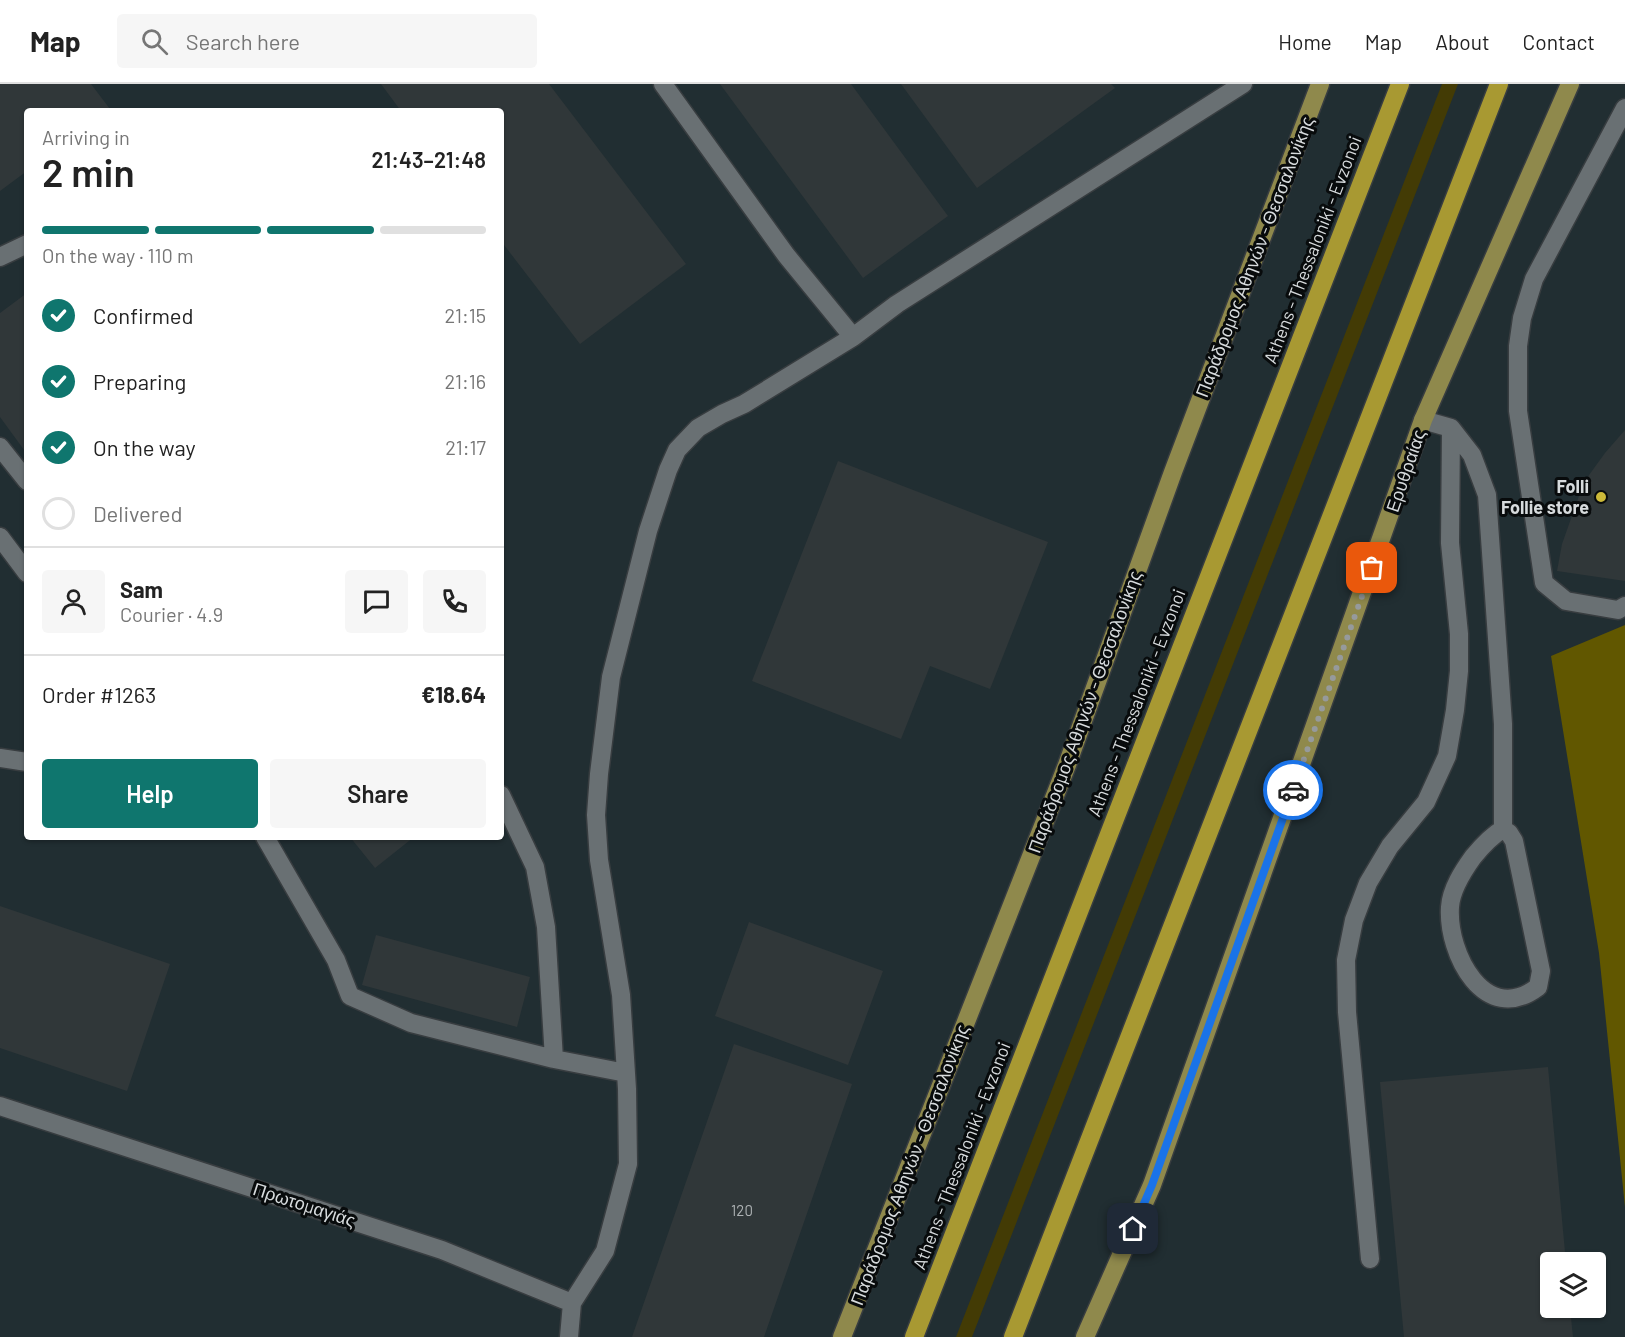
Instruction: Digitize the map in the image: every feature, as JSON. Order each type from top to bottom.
[{"type":"highway","name":"Athens - Thessaloniki - Evzonoi","points":[[914,1337],[1400,84]]},
{"type":"highway","points":[[1013,1337],[1499,84]]},
{"type":"main road","name":"Παράδρομος Αθηνών - Θεσσαλονίκης","points":[[842,1337],[1063,776],[1173,472],[1320,84]]},
{"type":"main road","name":"Ερυθραίας","points":[[1085,1337],[1152,1185],[1423,420],[1570,84]]},
{"type":"street","points":[[663,84],[786,255],[853,337]]},
{"type":"street","points":[[569,1337],[572,1303],[605,1251],[628,1164],[621,995],[599,860],[596,815],[599,774],[611,678],[648,531],[677,450],[698,428],[744,404],[853,337],[897,304],[1243,84]]},
{"type":"street","points":[[1625,108],[1534,279],[1522,318],[1518,346],[1518,411],[1545,584],[1566,601],[1618,610],[1625,606]]},
{"type":"street","points":[[0,257],[24,245]]},
{"type":"street","points":[[1423,420],[1451,428],[1472,455],[1487,495],[1503,724],[1503,829]]},
{"type":"street","points":[[1370,1259],[1347,1012],[1346,960],[1354,920],[1368,883],[1390,846],[1426,802],[1447,756],[1459,671],[1459,634],[1450,543],[1451,428]]},
{"type":"street","points":[[0,447],[24,477]]},
{"type":"street","points":[[0,537],[24,569]]},
{"type":"street","points":[[0,758],[24,762]]},
{"type":"street","points":[[504,801],[535,867],[546,927],[554,1059]]},
{"type":"street","points":[[1503,829],[1514,840],[1541,971],[1538,987],[1517,999],[1492,997],[1472,980],[1460,960],[1451,931],[1450,905],[1461,874],[1494,833],[1503,829]]},
{"type":"street","points":[[268,840],[336,960],[350,996],[411,1023],[554,1059],[626,1073]]},
{"type":"street","name":"Πρωτομαγιάς","points":[[0,1106],[442,1250],[572,1303]]},
{"type":"shaded area","points":[[0,84],[1625,84],[1625,1337],[0,1337]]},
{"type":"shaded area","points":[[1442,84],[1458,84],[972,1337],[956,1337]]},
{"type":"shaded area","points":[[1625,625],[1625,1207],[1599,953],[1551,656]]},
{"type":"building","points":[[0,84],[91,84],[109,108],[24,108],[24,173],[0,191]]},
{"type":"building","points":[[381,84],[549,84],[686,264],[580,344],[504,245],[504,108],[399,108]]},
{"type":"building","points":[[720,84],[851,84],[948,216],[863,278]]},
{"type":"building","points":[[901,84],[1111,84],[1115,88],[977,188]]},
{"type":"building","points":[[24,295],[24,450],[0,417],[0,313]]},
{"type":"building","name":"Folli Follie store","points":[[1625,430],[1625,581],[1557,571],[1562,544],[1584,482]]},
{"type":"building","points":[[838,461],[1048,542],[990,689],[930,666],[901,739],[752,681]]},
{"type":"building","points":[[352,840],[410,840],[375,868]]},
{"type":"building","points":[[0,906],[170,964],[127,1091],[0,1048]]},
{"type":"building","points":[[749,922],[883,971],[848,1065],[715,1016]]},
{"type":"building","points":[[376,935],[530,977],[517,1027],[362,985]]},
{"type":"building","points":[[734,1044],[852,1084],[764,1337],[632,1337]]},
{"type":"building","points":[[1548,1067],[1565,1252],[1540,1252],[1540,1318],[1571,1318],[1573,1337],[1404,1337],[1380,1082]]},
{"type":"way so far","points":[[1293,790],[1372,568]]},
{"type":"place","name":"Folli Follie store","points":[[1601,497]]},
{"type":"route","points":[[1133,1229],[1152,1185],[1293,790]]}]
